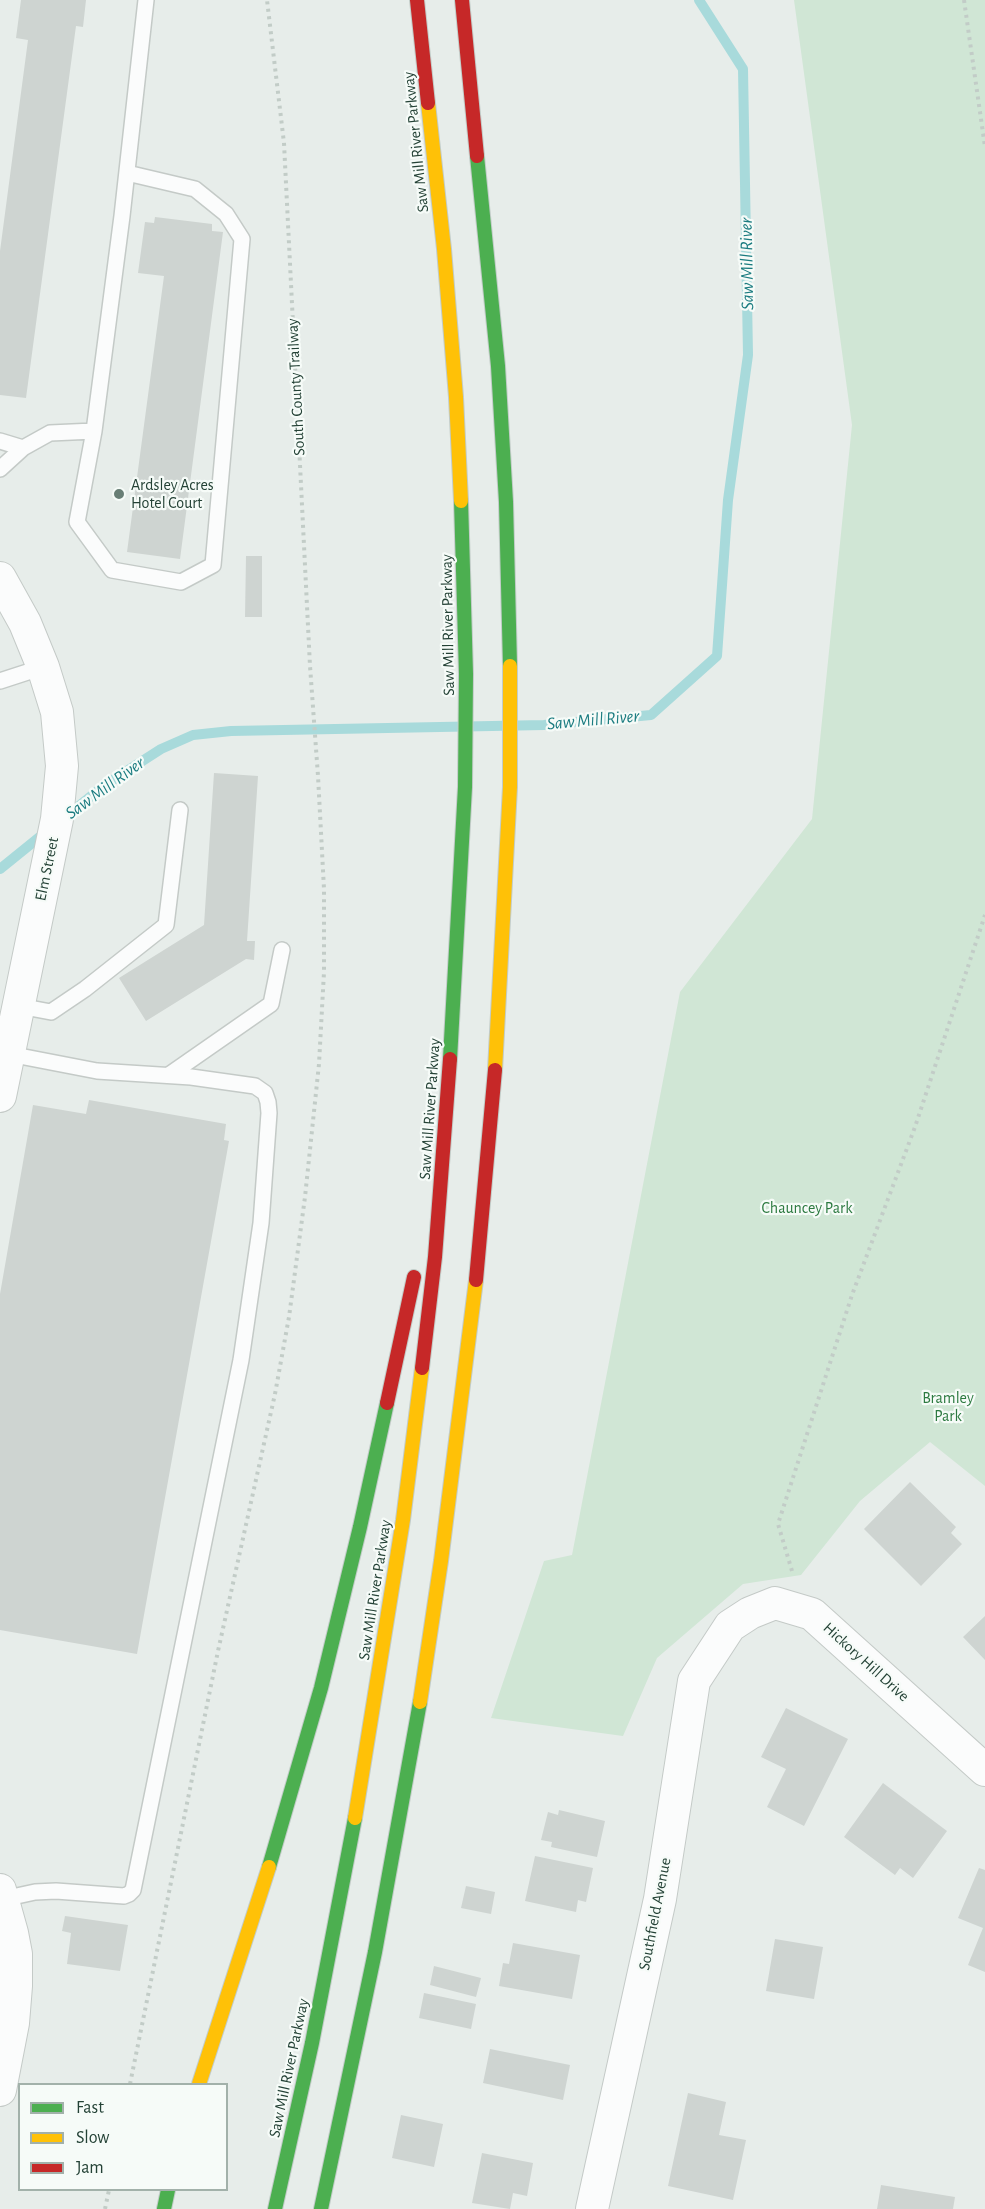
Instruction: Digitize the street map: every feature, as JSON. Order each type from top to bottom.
[{"type":"highway","name":"Saw Mill River Parkway","points":[[275,2209],[339,1909],[403,1520],[435,1257],[462,883],[466,674],[463,536],[456,397],[444,249],[417,0]]},
{"type":"highway","points":[[321,2209],[356,2050],[397,1832],[438,1583],[474,1300],[498,1035],[510,787],[506,502],[498,366],[462,0]]},
{"type":"highway","points":[[422,1238],[446,1123]]},
{"type":"highway","points":[[200,2083],[278,1839],[321,1688],[360,1527],[417,1261]]},
{"type":"highway","points":[[164,2209],[168,2191]]},
{"type":"street","name":"Elm Street","points":[[0,578],[25,623],[43,667],[57,712],[62,750],[60,800],[0,1096]]},
{"type":"street","name":"Hickory Hill Drive","points":[[730,1626],[750,1613],[775,1603],[812,1614],[985,1770]]},
{"type":"street","name":"Southfield Avenue","points":[[592,2209],[660,1899],[694,1681],[730,1626]]},
{"type":"street","points":[[0,2090],[13,2023],[16,1986],[14,1943],[1,1895]]},
{"type":"lane","points":[[127,173],[195,189],[226,214],[242,239],[213,566],[181,582],[112,570],[77,522],[94,430],[127,173],[146,0]]},
{"type":"lane","points":[[0,469],[23,448],[50,433],[94,430]]},
{"type":"lane","points":[[0,441],[23,448]]},
{"type":"lane","points":[[0,681],[43,667]]},
{"type":"lane","points":[[19,1006],[51,1012],[85,989],[166,925],[180,810]]},
{"type":"lane","points":[[169,1075],[271,1004],[282,950]]},
{"type":"lane","points":[[1,1895],[56,1891],[124,1896],[133,1890],[241,1360],[261,1223],[268,1102],[265,1093],[255,1086],[169,1075],[96,1071],[9,1054]]},
{"type":"path","name":"South County Trailway","points":[[267,0],[284,143],[310,666],[318,776]]},
{"type":"path","points":[[964,0],[985,147]]},
{"type":"path","points":[[790,1608],[794,1577],[778,1524],[852,1295],[915,1127],[985,915]]},
{"type":"path","points":[[105,2209],[109,2191]]},
{"type":"green space","name":"Chauncey Park","points":[[794,0],[985,0],[985,1486],[930,1442],[860,1501],[801,1575],[743,1584],[657,1658],[623,1736],[491,1718],[544,1561],[572,1555],[680,992],[812,819],[852,425]]},
{"type":"building","points":[[21,0],[86,0],[83,27],[76,26],[26,398],[0,395],[0,251],[28,40],[16,38]]},
{"type":"building","points":[[155,217],[212,224],[212,231],[223,232],[180,559],[127,552],[164,276],[138,273],[145,222],[154,223]]},
{"type":"building","points":[[246,556],[262,556],[262,617],[245,617]]},
{"type":"building","points":[[214,773],[258,776],[247,941],[255,941],[254,960],[246,959],[146,1021],[119,978],[204,925]]},
{"type":"building","points":[[89,1100],[226,1124],[224,1140],[229,1141],[137,1654],[0,1630],[0,1294],[33,1105],[86,1114]]},
{"type":"building","points":[[910,1482],[956,1527],[951,1533],[962,1544],[921,1586],[864,1529]]},
{"type":"building","points":[[985,1616],[985,1660],[963,1637]]},
{"type":"building","points":[[786,1708],[848,1739],[804,1826],[767,1807],[786,1769],[761,1757]]},
{"type":"building","points":[[883,1783],[947,1831],[913,1878],[900,1868],[895,1875],[844,1837]]},
{"type":"building","points":[[559,1810],[605,1821],[597,1857],[551,1847],[552,1842],[541,1840],[548,1812],[558,1815]]},
{"type":"building","points":[[535,1856],[593,1868],[586,1902],[578,1900],[576,1912],[525,1901]]},
{"type":"building","points":[[979,1868],[985,1870],[985,1972],[968,1965],[983,1928],[958,1918]]},
{"type":"building","points":[[466,1886],[495,1892],[491,1914],[461,1908]]},
{"type":"building","points":[[65,1916],[128,1925],[120,1971],[67,1964],[71,1933],[62,1931]]},
{"type":"building","points":[[775,1939],[823,1947],[814,1999],[766,1991]]},
{"type":"building","points":[[513,1943],[580,1955],[572,1999],[499,1986],[503,1963],[509,1964]]},
{"type":"building","points":[[434,1966],[481,1978],[476,1997],[430,1985]]},
{"type":"building","points":[[424,1993],[476,2004],[471,2029],[419,2018]]},
{"type":"building","points":[[490,2049],[570,2065],[563,2100],[483,2083]]},
{"type":"building","points":[[688,2093],[726,2102],[719,2135],[746,2140],[733,2200],[668,2186]]},
{"type":"building","points":[[401,2115],[443,2124],[434,2167],[392,2158]]},
{"type":"building","points":[[482,2153],[533,2163],[527,2196],[513,2193],[510,2209],[472,2203]]},
{"type":"building","points":[[881,2185],[955,2197],[953,2209],[877,2209]]},
{"type":"waterway","name":"Saw Mill River","points":[[64,818],[105,785],[161,749],[193,735],[231,731],[544,725],[651,715],[717,656],[728,500],[748,355],[743,69],[699,0]]},
{"type":"waterway","name":"Saw Mill River","points":[[0,869],[47,831]]},
{"type":"traffic: fast","points":[[477,156],[498,366],[506,502],[510,666]]},
{"type":"traffic: fast","points":[[450,1059],[465,787],[466,674],[461,501]]},
{"type":"traffic: fast","points":[[269,1867],[321,1688],[387,1403]]},
{"type":"traffic: fast","points":[[321,2209],[375,1952],[420,1702]]},
{"type":"traffic: fast","points":[[275,2209],[312,2043],[355,1818]]},
{"type":"traffic: fast","points":[[164,2209],[168,2191]]},
{"type":"traffic: slow","points":[[428,103],[444,249],[456,397],[461,501]]},
{"type":"traffic: slow","points":[[495,1070],[510,787],[510,666]]},
{"type":"traffic: slow","points":[[420,1702],[441,1561],[476,1280]]},
{"type":"traffic: slow","points":[[355,1818],[403,1520],[422,1368]]},
{"type":"traffic: slow","points":[[199,2083],[269,1867]]},
{"type":"traffic: jam","points":[[417,0],[428,103]]},
{"type":"traffic: jam","points":[[462,0],[477,156]]},
{"type":"traffic: jam","points":[[422,1368],[435,1257],[450,1059]]},
{"type":"traffic: jam","points":[[476,1280],[495,1070]]},
{"type":"traffic: jam","points":[[387,1403],[414,1277]]},
{"type":"place","name":"Ardsley Acres Hotel Court","points":[[119,494]]},
{"type":"park label","name":"Bramley Park","points":[[948,1407]]}]
